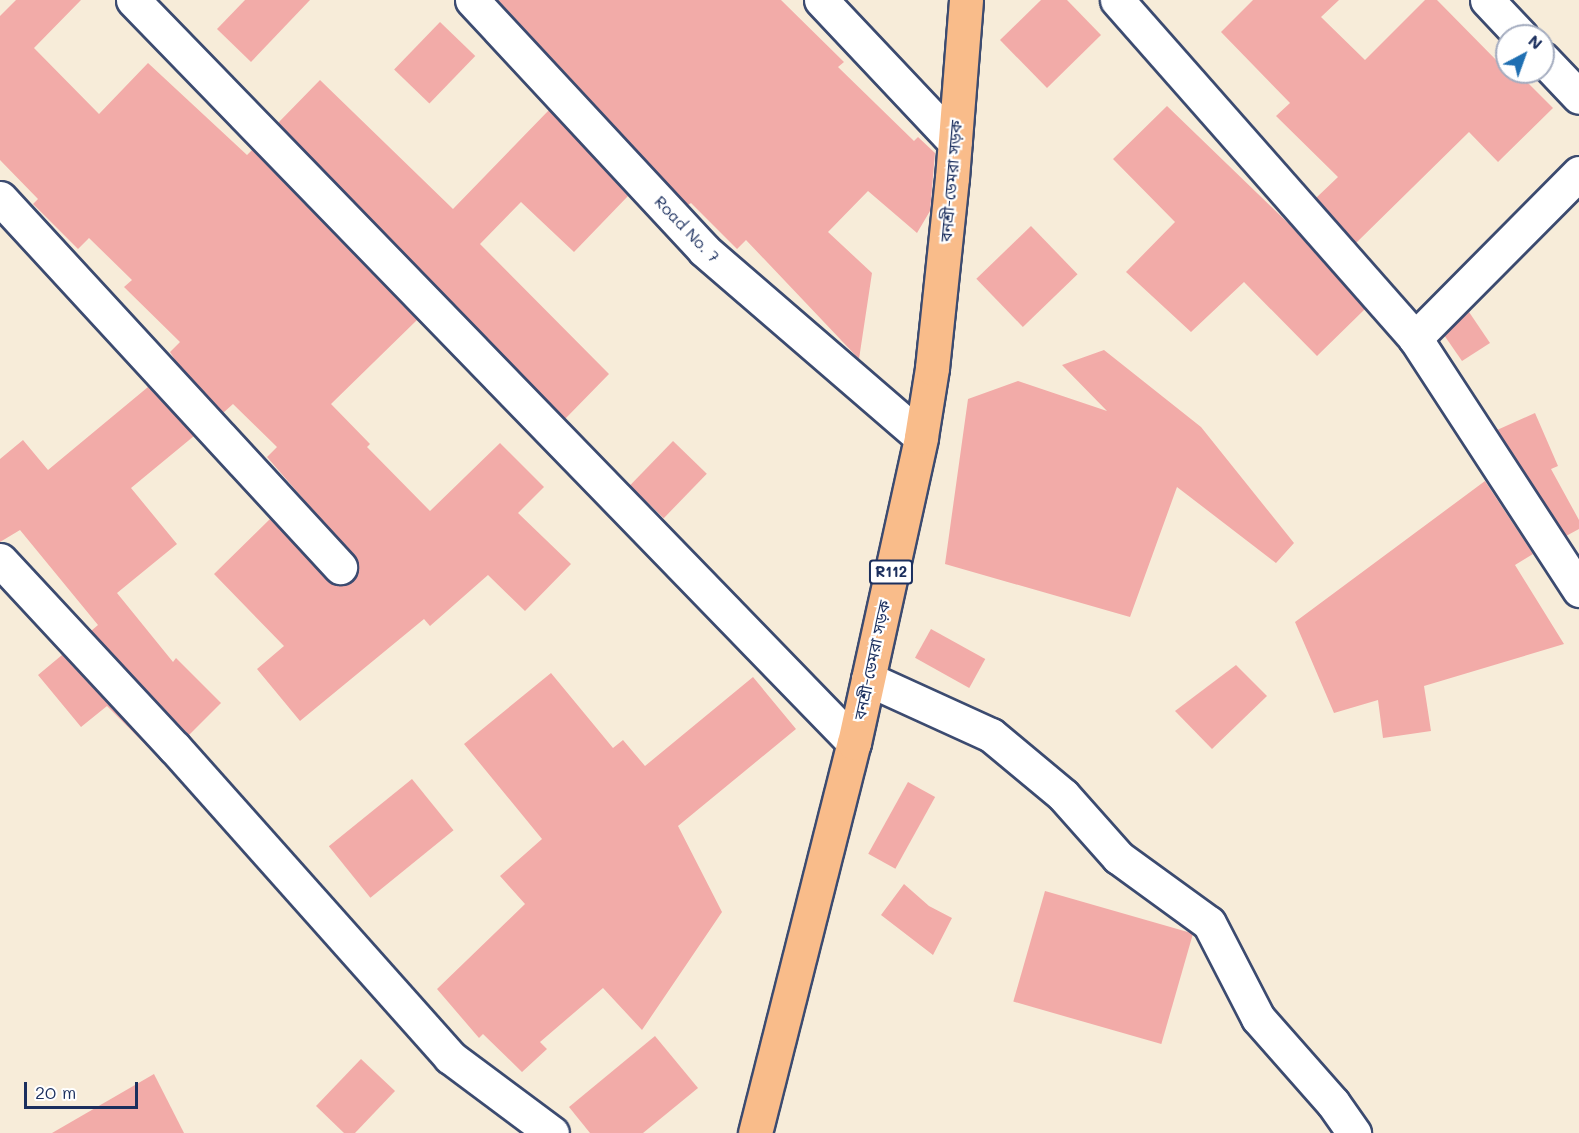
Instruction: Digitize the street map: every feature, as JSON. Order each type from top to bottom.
[{"type":"main road","name":"বনশ্রী-ডেমরা সড়ক","points":[[754,1133],[854,743],[921,437],[932,368],[955,142],[966,0]]},
{"type":"street","points":[[133,0],[854,743]]},
{"type":"street","name":"Road No. 7","points":[[472,0],[705,250],[921,437]]},
{"type":"street","points":[[821,0],[955,142]]},
{"type":"street","points":[[1117,0],[1416,338],[1579,590]]},
{"type":"street","points":[[1486,0],[1509,24]]},
{"type":"street","points":[[1555,72],[1579,97]]},
{"type":"street","points":[[1416,338],[1579,173]]},
{"type":"street","points":[[0,198],[340,567]]},
{"type":"street","points":[[0,560],[175,748],[450,1057],[552,1133]]},
{"type":"street","points":[[867,679],[991,735],[1063,795],[1118,858],[1209,922],[1258,1018],[1333,1103],[1354,1133]]},
{"type":"building","points":[[16,0],[81,0],[34,48],[99,114],[148,63],[247,155],[252,150],[417,320],[331,404],[370,444],[367,447],[430,511],[500,443],[544,487],[518,513],[571,564],[525,611],[488,575],[430,626],[424,619],[300,721],[257,669],[284,646],[214,574],[270,519],[334,585],[352,581],[358,562],[267,457],[277,447],[233,404],[223,413],[177,363],[170,352],[180,342],[124,287],[132,280],[89,238],[78,249],[33,204],[38,199],[0,160],[0,16]]},
{"type":"building","points":[[245,0],[310,0],[251,62],[217,29]]},
{"type":"building","points":[[498,0],[781,0],[844,62],[838,67],[914,141],[918,137],[935,153],[930,211],[917,233],[868,191],[828,232],[872,273],[859,359],[746,240],[737,249],[691,203],[688,205]]},
{"type":"building","points":[[1041,0],[1067,0],[1101,35],[1047,88],[1000,40]]},
{"type":"building","points":[[1253,0],[1339,0],[1321,17],[1365,60],[1425,0],[1437,0],[1495,59],[1495,84],[1529,84],[1553,108],[1498,162],[1469,132],[1356,243],[1316,198],[1338,177],[1276,116],[1290,103],[1221,32]]},
{"type":"building","points":[[440,22],[475,56],[429,104],[394,69]]},
{"type":"building","points":[[320,80],[453,209],[549,110],[628,196],[574,252],[521,202],[480,244],[609,374],[565,419],[278,123]]},
{"type":"building","points":[[1167,106],[1289,224],[1365,309],[1317,356],[1244,282],[1191,332],[1126,272],[1175,222],[1113,159]]},
{"type":"building","points":[[1031,226],[1078,274],[1023,327],[976,279]]},
{"type":"building","points":[[1469,312],[1490,343],[1462,361],[1444,335]]},
{"type":"building","points":[[1104,350],[1201,427],[1294,543],[1276,563],[1177,487],[1130,617],[945,564],[968,399],[1018,381],[1107,411],[1062,365]]},
{"type":"building","points":[[148,387],[194,436],[131,488],[177,544],[117,593],[173,662],[176,658],[221,703],[189,735],[91,631],[98,625],[20,530],[0,542],[0,459],[23,440],[48,470]]},
{"type":"building","points":[[1535,413],[1558,466],[1551,469],[1579,520],[1579,529],[1566,536],[1497,430]]},
{"type":"building","points":[[673,441],[707,474],[664,518],[630,486]]},
{"type":"building","points":[[1485,481],[1533,554],[1515,565],[1564,644],[1424,686],[1431,731],[1383,738],[1378,700],[1334,713],[1295,622]]},
{"type":"building","points":[[931,629],[985,659],[969,688],[915,658]]},
{"type":"building","points":[[62,655],[151,750],[107,706],[81,727],[38,675]]},
{"type":"building","points":[[1236,665],[1267,696],[1212,749],[1175,711]]},
{"type":"building","points":[[551,673],[613,748],[623,740],[645,766],[753,677],[796,729],[678,826],[722,912],[642,1030],[603,988],[540,1042],[547,1049],[522,1072],[483,1034],[479,1038],[437,989],[525,904],[500,876],[542,839],[464,744]]},
{"type":"building","points":[[412,779],[454,830],[370,898],[329,846]]},
{"type":"building","points":[[908,782],[935,797],[895,869],[868,854]]},
{"type":"building","points":[[904,884],[929,906],[952,918],[933,955],[881,915]]},
{"type":"building","points":[[1045,891],[1193,933],[1161,1044],[1013,1002]]},
{"type":"building","points":[[655,1036],[698,1088],[643,1133],[590,1133],[569,1107]]},
{"type":"building","points":[[361,1059],[395,1091],[355,1133],[344,1133],[316,1106]]},
{"type":"building","points":[[154,1074],[184,1133],[52,1133]]}]
